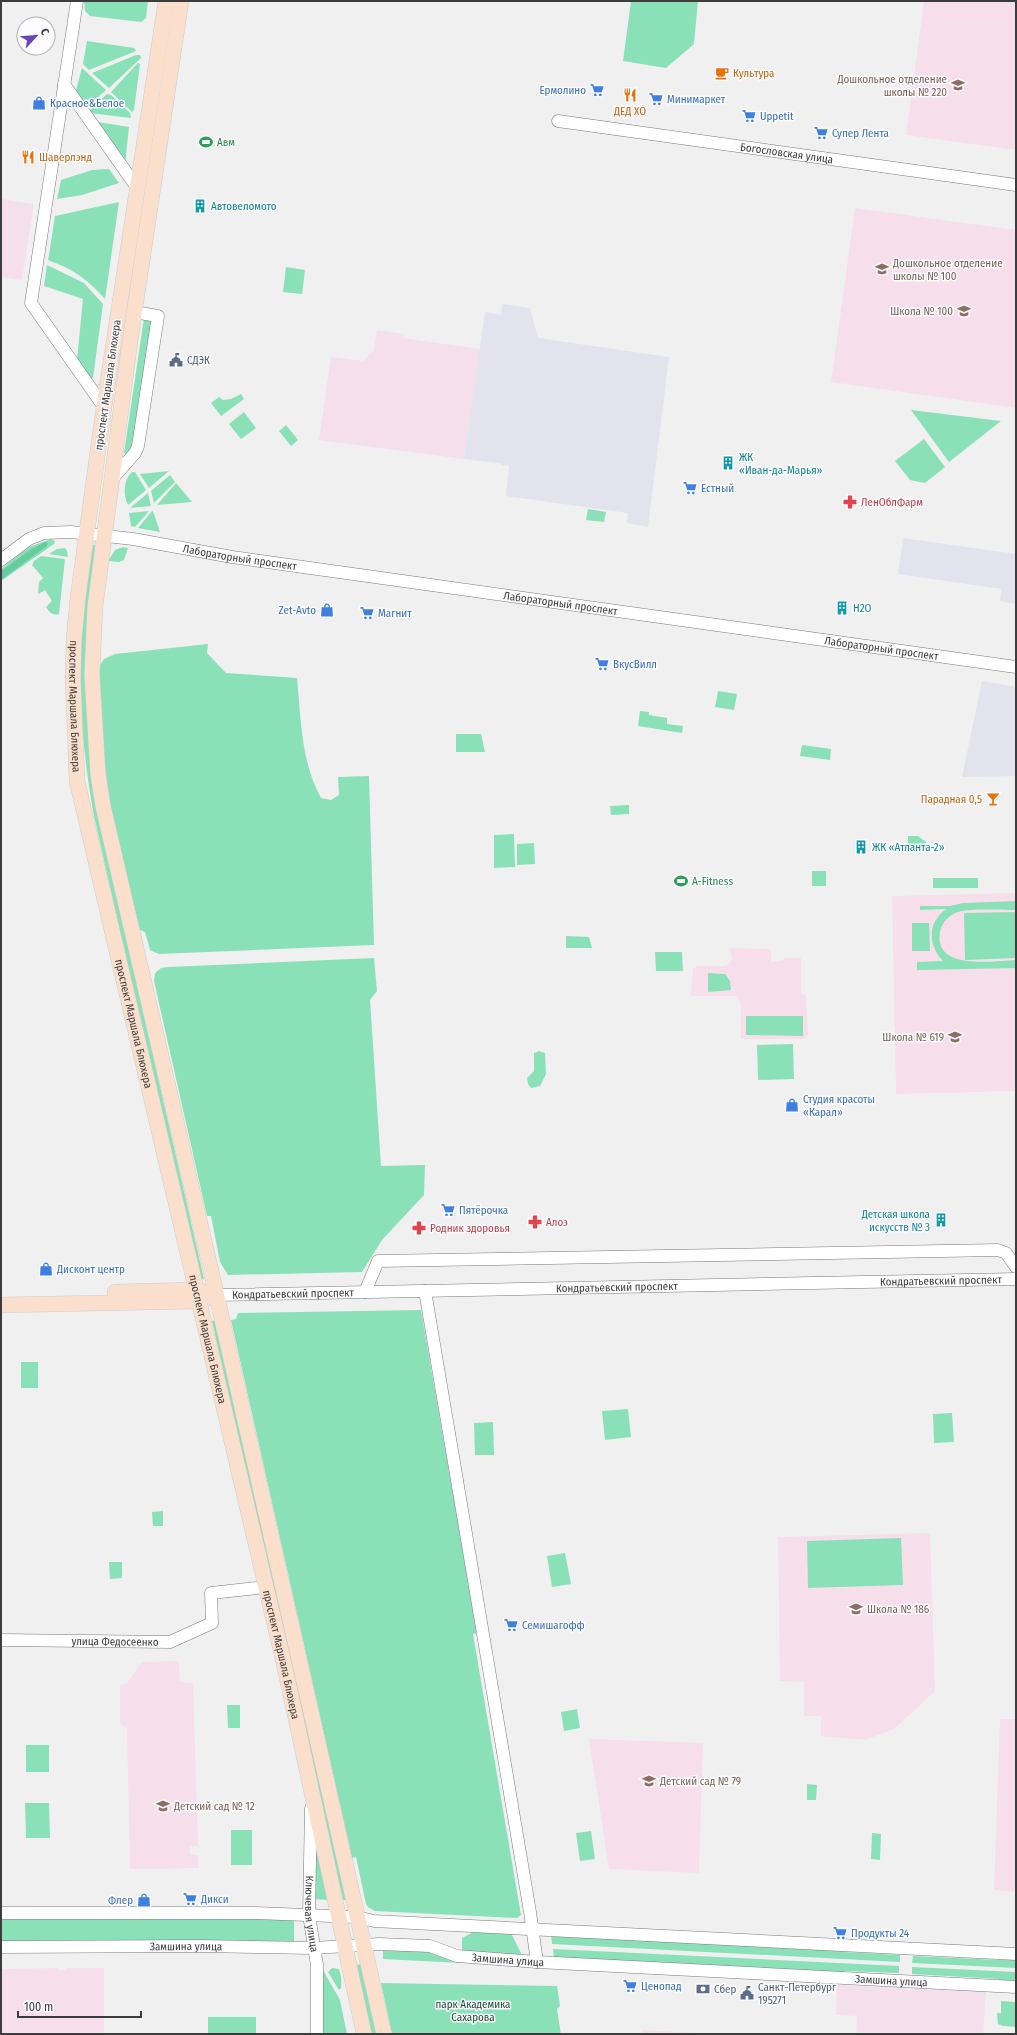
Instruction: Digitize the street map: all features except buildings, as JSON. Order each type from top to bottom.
[{"type":"main road","name":"проспект Маршала Блюхера","points":[[166,1],[104,407],[74,639],[73,679],[78,781],[266,1588],[364,2034]]},
{"type":"main road","name":"проспект Маршала Блюхера","points":[[181,1],[172,70],[134,313],[95,607],[92,675],[98,774],[103,806],[217,1295],[384,2034]]},
{"type":"main road","points":[[156,67],[167,65],[172,70]]},
{"type":"main road","points":[[119,314],[123,318],[128,319],[134,313]]},
{"type":"main road","name":"Кондратьевский проспект","points":[[1,1295],[217,1295]]},
{"type":"main road","name":"Кондратьевский проспект","points":[[1,1305],[198,1295]]},
{"type":"street","points":[[78,1],[31,303],[104,407]]},
{"type":"street","points":[[64,84],[138,189]]},
{"type":"street","name":"Богословская улица","points":[[558,121],[1016,185]]},
{"type":"street","points":[[112,479],[136,453],[138,446],[158,316],[134,313]]},
{"type":"street","name":"Лабораторный проспект","points":[[1,560],[29,540],[44,533],[87,534],[133,539],[232,557],[1016,667]]},
{"type":"street","points":[[365,1292],[378,1261],[998,1250],[1006,1253],[1016,1267]]},
{"type":"street","name":"Кондратьевский проспект","points":[[217,1295],[1016,1279]]},
{"type":"street","points":[[425,1291],[533,1929],[537,1962]]},
{"type":"street","name":"улица Федосеенко","points":[[1,1640],[170,1642],[187,1632],[212,1623],[211,1593],[266,1588]]},
{"type":"street","name":"Ключевая улица","points":[[312,1794],[310,1916],[317,1968],[317,2034]]},
{"type":"street","points":[[1,1913],[188,1912],[357,1917],[374,1921],[1016,1954]]},
{"type":"street","name":"Замшина улица","points":[[1,1947],[199,1946],[314,1948],[344,1947],[363,1944],[430,1946],[457,1956],[537,1962],[1016,1987]]},
{"type":"shaded area","name":"Дошкольное отделение школы № 220","points":[[924,1],[1016,1],[1016,150],[906,135]]},
{"type":"shaded area","points":[[1,199],[34,204],[22,280],[1,277]]},
{"type":"shaded area","points":[[855,208],[1016,230],[1016,408],[831,382]]},
{"type":"shaded area","points":[[502,304],[530,308],[538,338],[669,357],[648,527],[627,523],[628,513],[506,496],[509,466],[501,465],[500,463],[464,459],[485,312],[501,315]]},
{"type":"shaded area","points":[[377,330],[404,334],[403,338],[480,349],[464,459],[319,440],[331,357],[363,361],[374,351]]},
{"type":"shaded area","points":[[903,538],[1016,554],[1016,604],[1000,601],[1002,589],[898,574]]},
{"type":"shaded area","points":[[982,681],[1016,687],[1016,776],[962,777]]},
{"type":"shaded area","name":"Школа № 619","points":[[1016,893],[1016,1091],[896,1094],[892,896]]},
{"type":"shaded area","points":[[730,948],[771,949],[771,962],[783,960],[784,958],[801,958],[801,993],[806,996],[808,1035],[804,1039],[741,1039],[741,1004],[737,996],[691,996],[693,969],[697,966],[725,966],[729,964],[732,960]]},
{"type":"shaded area","name":"Школа № 186","points":[[930,1533],[935,1691],[894,1729],[865,1740],[821,1736],[821,1716],[804,1716],[804,1682],[780,1681],[778,1537]]},
{"type":"shaded area","points":[[179,1661],[180,1682],[193,1683],[198,1846],[190,1847],[190,1855],[198,1855],[198,1868],[130,1869],[127,1729],[120,1723],[120,1685],[127,1683],[142,1662]]},
{"type":"shaded area","points":[[1000,1719],[1016,1719],[1016,1892],[994,1890]]},
{"type":"shaded area","name":"Детский сад № 79","points":[[589,1739],[703,1743],[699,1873],[609,1869]]},
{"type":"shaded area","points":[[57,1968],[62,1971],[67,1968],[104,1968],[104,2034],[1,2034],[1,1969]]},
{"type":"shaded area","points":[[837,1985],[986,1992],[983,2034],[856,2034],[857,2016],[836,2015]]},
{"type":"shaded area","points":[[643,2030],[713,2034],[643,2034]]},
{"type":"green space","points":[[84,1],[148,1],[146,18],[141,22],[90,16],[85,11]]},
{"type":"green space","points":[[631,1],[698,1],[694,44],[666,68],[623,61]]},
{"type":"green space","points":[[87,41],[134,48],[136,51],[89,70],[83,64]]},
{"type":"green space","points":[[136,55],[140,55],[141,58],[109,88],[92,73]]},
{"type":"green space","points":[[138,63],[140,64],[134,110],[132,112],[111,92]]},
{"type":"green space","points":[[82,68],[106,90],[87,107],[75,94]]},
{"type":"green space","points":[[107,94],[111,95],[130,113],[131,118],[90,113],[90,110]]},
{"type":"green space","points":[[92,121],[129,127],[125,165]]},
{"type":"green space","points":[[109,169],[119,183],[82,195],[57,199],[61,180],[92,170]]},
{"type":"green space","points":[[119,202],[105,299],[80,276],[48,260],[55,216]]},
{"type":"green space","points":[[47,265],[84,283],[103,304],[93,378],[91,379],[77,360],[83,299],[44,286]]},
{"type":"green space","points":[[286,267],[305,270],[302,294],[283,292]]},
{"type":"green space","points":[[144,318],[152,320],[133,446],[126,454],[124,453]]},
{"type":"green space","points":[[241,394],[244,399],[221,416],[211,403],[219,397],[223,400],[231,399]]},
{"type":"green space","points":[[911,410],[1001,421],[949,462]]},
{"type":"green space","points":[[244,412],[256,428],[241,439],[229,424]]},
{"type":"green space","points":[[286,425],[298,440],[291,446],[279,431]]},
{"type":"green space","points":[[924,439],[945,467],[925,483],[910,480],[895,461]]},
{"type":"green space","points":[[169,471],[149,488],[140,474]]},
{"type":"green space","points":[[132,472],[135,472],[146,490],[128,505],[125,497],[125,484]]},
{"type":"green space","points":[[170,475],[175,482],[154,503],[151,491]]},
{"type":"green space","points":[[176,483],[192,502],[157,505]]},
{"type":"green space","points":[[148,493],[151,506],[130,508]]},
{"type":"green space","points":[[588,509],[606,512],[604,522],[586,520]]},
{"type":"green space","points":[[149,511],[135,527],[131,526],[129,513]]},
{"type":"green space","points":[[153,511],[160,532],[138,528]]},
{"type":"green space","points":[[51,539],[55,541],[54,544],[1,581],[1,569],[29,547]]},
{"type":"green space","points":[[45,542],[48,543],[47,546],[1,580],[1,571],[33,548]]},
{"type":"green space","points":[[92,544],[96,546],[86,700],[90,762],[137,985],[204,1279],[201,1280],[197,1271],[94,816],[88,779],[82,724],[80,652],[82,621]]},
{"type":"green space","points":[[123,547],[128,548],[124,560],[119,562],[108,561],[115,550]]},
{"type":"green space","points":[[65,548],[68,557],[49,554],[57,549]]},
{"type":"green space","points":[[41,556],[65,559],[59,614],[51,613],[46,607],[52,601],[45,590],[38,594],[39,582],[43,578],[32,565],[34,561]]},
{"type":"green space","points":[[208,644],[207,653],[226,673],[297,678],[303,740],[309,770],[321,798],[331,800],[339,795],[338,777],[369,776],[374,945],[159,954],[150,950],[145,932],[140,930],[108,799],[102,736],[99,667],[104,659],[115,654]]},
{"type":"green space","points":[[718,691],[737,694],[734,710],[715,707]]},
{"type":"green space","points":[[640,711],[649,712],[649,715],[667,718],[667,724],[683,726],[682,733],[638,726]]},
{"type":"green space","points":[[456,734],[481,734],[485,752],[456,752]]},
{"type":"green space","points":[[802,745],[831,749],[830,760],[800,756]]},
{"type":"green space","points":[[629,805],[629,814],[611,815],[610,806]]},
{"type":"green space","points":[[514,834],[515,867],[494,868],[494,835]]},
{"type":"green space","points":[[908,836],[918,836],[926,842],[926,850],[908,850]]},
{"type":"green space","points":[[534,843],[535,864],[517,865],[517,844]]},
{"type":"green space","points":[[812,871],[826,871],[826,886],[812,886]]},
{"type":"green space","points":[[933,878],[978,878],[978,888],[933,888]]},
{"type":"green space","points":[[1016,901],[1016,910],[971,910],[955,913],[944,922],[941,928],[940,944],[946,953],[955,958],[980,962],[1016,960],[1016,968],[917,970],[917,962],[943,961],[934,948],[932,934],[935,921],[946,909],[920,910],[920,906],[950,906],[963,903]]},
{"type":"green space","points":[[1016,912],[1016,958],[965,960],[964,913]]},
{"type":"green space","points":[[912,923],[929,923],[930,951],[912,951]]},
{"type":"green space","points":[[566,936],[589,937],[592,948],[566,948]]},
{"type":"green space","points":[[655,952],[682,952],[683,971],[656,971]]},
{"type":"green space","points":[[374,958],[377,991],[370,1000],[381,1166],[425,1165],[424,1195],[382,1240],[362,1272],[228,1275],[220,1262],[211,1216],[207,1216],[154,981],[155,973],[161,968],[168,967]]},
{"type":"green space","points":[[708,973],[725,974],[730,981],[731,990],[708,992]]},
{"type":"green space","points":[[746,1016],[803,1016],[803,1036],[746,1035]]},
{"type":"green space","points":[[793,1044],[794,1079],[758,1080],[757,1045]]},
{"type":"green space","points":[[539,1051],[545,1053],[546,1074],[540,1086],[531,1088],[528,1084],[527,1078],[534,1071],[534,1053]]},
{"type":"green space","points":[[421,1310],[477,1633],[473,1634],[521,1915],[517,1918],[375,1911],[366,1904],[356,1857],[352,1858],[231,1320],[236,1319],[238,1313]]},
{"type":"green space","points":[[216,1320],[346,1900],[341,1900],[212,1321]]},
{"type":"green space","points":[[21,1362],[38,1362],[38,1388],[21,1388]]},
{"type":"green space","points":[[628,1409],[631,1437],[605,1440],[602,1411]]},
{"type":"green space","points":[[952,1413],[954,1442],[934,1443],[933,1414]]},
{"type":"green space","points":[[493,1422],[494,1455],[475,1455],[474,1423]]},
{"type":"green space","points":[[163,1511],[163,1526],[153,1526],[152,1512]]},
{"type":"green space","points":[[901,1538],[903,1585],[808,1588],[807,1541]]},
{"type":"green space","points":[[565,1553],[571,1584],[552,1587],[547,1556]]},
{"type":"green space","points":[[109,1562],[122,1562],[122,1578],[110,1579]]},
{"type":"green space","points":[[227,1705],[240,1705],[240,1728],[228,1728]]},
{"type":"green space","points":[[577,1709],[580,1728],[564,1731],[561,1712]]},
{"type":"green space","points":[[26,1745],[49,1745],[49,1772],[26,1772]]},
{"type":"green space","points":[[807,1784],[817,1785],[816,1800],[807,1800]]},
{"type":"green space","points":[[25,1803],[49,1803],[50,1838],[26,1838]]},
{"type":"green space","points":[[231,1830],[252,1830],[252,1865],[231,1865]]},
{"type":"green space","points":[[591,1831],[595,1859],[580,1861],[576,1833]]},
{"type":"green space","points":[[872,1833],[881,1834],[880,1860],[871,1859]]},
{"type":"green space","points":[[317,1851],[328,1900],[313,1899]]},
{"type":"green space","points":[[1,1918],[294,1919],[294,1943],[1,1942]]},
{"type":"green space","points":[[477,1930],[510,1931],[521,1953],[521,1956],[462,1951],[462,1938]]},
{"type":"green space","points":[[551,1935],[844,1949],[844,1952],[900,1955],[900,1962],[552,1944]]},
{"type":"green space","points":[[383,1948],[431,1951],[462,1963],[383,1959]]},
{"type":"green space","points":[[553,1949],[899,1966],[899,1973],[844,1971],[844,1974],[554,1957]]},
{"type":"green space","points":[[913,1956],[999,1960],[1000,1958],[1016,1958],[1016,1968],[912,1963]]},
{"type":"green space","points":[[361,1964],[377,2034],[372,2034],[356,1965]]},
{"type":"green space","points":[[912,1967],[1016,1972],[1016,1983],[999,1982],[999,1979],[912,1974]]},
{"type":"green space","points":[[332,1968],[339,1969],[341,1976],[341,1988],[339,1990],[328,1972]]},
{"type":"green space","points":[[323,1970],[340,2000],[347,2034],[323,2034]]},
{"type":"green space","name":"парк Академика Сахарова","points":[[381,1983],[557,1986],[560,2006],[557,2009],[561,2034],[392,2034]]},
{"type":"green space","points":[[1001,2001],[1016,2002],[1016,2027],[998,2024],[997,2013],[1001,2013]]},
{"type":"green space","points":[[208,2017],[256,2017],[256,2034],[208,2034]]},
{"type":"place","name":"Культура","points":[[722,73]]},
{"type":"place","name":"Дошкольное отделение школы № 220","points":[[958,85]]},
{"type":"place","name":"Ермолино","points":[[597,90]]},
{"type":"place","name":"ДЕД ХО","points":[[630,95]]},
{"type":"place","name":"Минимаркет","points":[[656,99]]},
{"type":"place","name":"Красное&Белое","points":[[39,103]]},
{"type":"place","name":"Uppetit","points":[[749,116]]},
{"type":"place","name":"Супер Лента","points":[[821,133]]},
{"type":"place","name":"Авм","points":[[206,142]]},
{"type":"place","name":"Шаверлэнд","points":[[28,157]]},
{"type":"place","name":"Автовеломото","points":[[200,206]]},
{"type":"place","name":"Дошкольное отделение школы № 100","points":[[882,269]]},
{"type":"place","name":"Школа № 100","points":[[964,311]]},
{"type":"place","name":"СДЭК","points":[[176,360]]},
{"type":"place","name":"ЖК «Иван-да-Марья»","points":[[728,463]]},
{"type":"place","name":"Естный","points":[[690,488]]},
{"type":"place","name":"ЛенОблФарм","points":[[850,502]]},
{"type":"place","name":"H2O","points":[[842,608]]},
{"type":"place","name":"Zet-Avto","points":[[327,610]]},
{"type":"place","name":"Магнит","points":[[367,613]]},
{"type":"place","name":"ВкусВилл","points":[[602,664]]},
{"type":"place","name":"Парадная 0,5","points":[[993,799]]},
{"type":"place","name":"ЖК «Атланта-2»","points":[[861,847]]},
{"type":"place","name":"A-Fitness","points":[[681,881]]},
{"type":"place","name":"Школа № 619","points":[[955,1037]]},
{"type":"place","name":"Студия красоты «Карал»","points":[[792,1105]]},
{"type":"place","name":"Пятёрочка","points":[[448,1210]]},
{"type":"place","name":"Детская школа искусств № 3","points":[[941,1220]]},
{"type":"place","name":"Алоэ","points":[[535,1222]]},
{"type":"place","name":"Родник здоровья","points":[[419,1228]]},
{"type":"place","name":"Дисконт центр","points":[[46,1269]]},
{"type":"place","name":"Школа № 186","points":[[856,1609]]},
{"type":"place","name":"Семишагофф","points":[[511,1625]]},
{"type":"place","name":"Детский сад № 79","points":[[649,1781]]},
{"type":"place","name":"Детский сад № 12","points":[[163,1806]]},
{"type":"place","name":"Дикси","points":[[190,1899]]},
{"type":"place","name":"Флер","points":[[144,1900]]},
{"type":"place","name":"Продукты 24","points":[[840,1933]]},
{"type":"place","name":"Ценопад","points":[[630,1986]]},
{"type":"place","name":"Сбер","points":[[703,1989]]},
{"type":"place","name":"Санкт-Петербург 195271","points":[[747,1993]]}]
